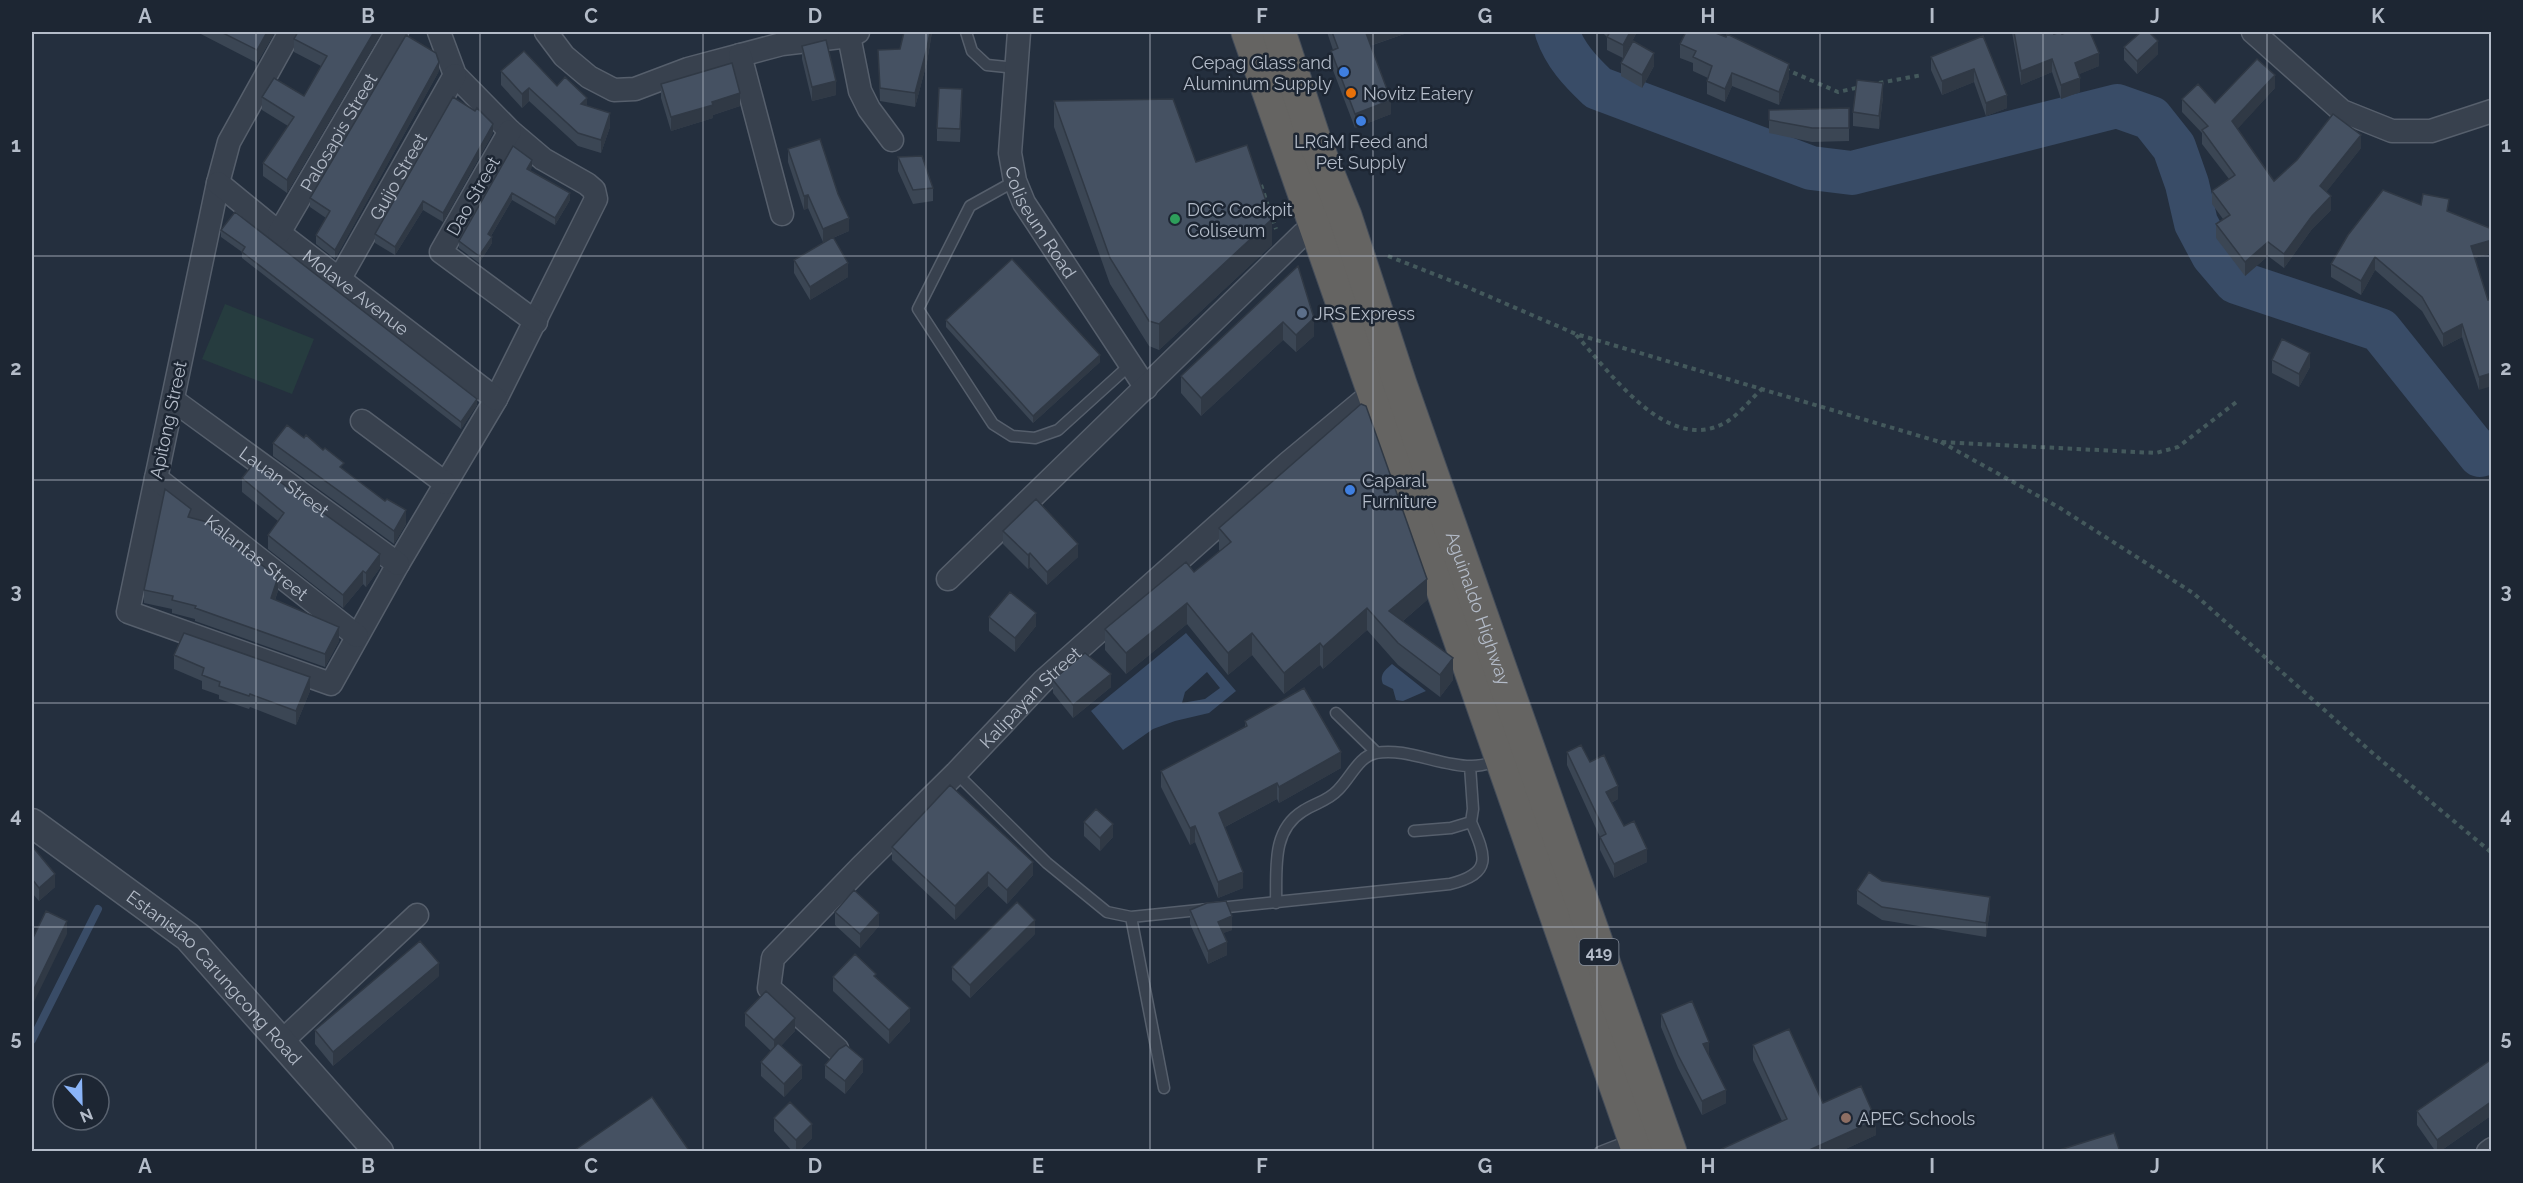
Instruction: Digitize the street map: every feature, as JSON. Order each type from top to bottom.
[{"type":"highway","name":"Aguinaldo Highway","points":[[1248,32],[1331,221],[1506,759],[1636,1145]]},
{"type":"highway","name":"Aguinaldo Highway","points":[[1279,32],[1315,142],[1331,221],[1355,250],[1387,390]]},
{"type":"highway","name":"Aguinaldo Highway","points":[[1506,759],[1670,1152]]},
{"type":"street","name":"Apitong Street","points":[[290,32],[229,142],[218,183],[128,612],[331,684],[357,636]]},
{"type":"street","name":"Palosapis Street","points":[[279,233],[397,32]]},
{"type":"street","points":[[357,636],[496,399],[596,198],[594,190],[587,184],[543,159],[510,131],[455,75],[439,32]]},
{"type":"street","points":[[546,32],[564,56],[588,77],[614,90],[635,89],[688,69],[740,55],[776,38],[854,34],[860,91],[869,109],[892,140]]},
{"type":"street","name":"Coliseum Road","points":[[1019,32],[1010,153],[1015,181],[1024,203],[1146,388]]},
{"type":"street","points":[[2253,32],[2342,111],[2392,130],[2431,131],[2492,111]]},
{"type":"street","points":[[740,55],[782,214]]},
{"type":"street","name":"Guijo Street","points":[[340,278],[455,75]]},
{"type":"street","name":"Dao Street","points":[[510,131],[441,252],[536,322]]},
{"type":"street","name":"Molave Avenue","points":[[218,183],[279,233],[496,399]]},
{"type":"street","points":[[948,579],[1303,234],[1331,221]]},
{"type":"street","name":"Kalipayan Street","points":[[837,1049],[769,988],[773,958],[956,773],[1043,681],[1288,463],[1364,400],[1387,390]]},
{"type":"street","name":"Lauan Street","points":[[173,400],[398,564]]},
{"type":"street","points":[[362,421],[445,483]]},
{"type":"street","name":"Kalantas Street","points":[[156,478],[357,636]]},
{"type":"street","name":"Estanislao Carungcong Road","points":[[32,823],[188,937],[379,1152]]},
{"type":"street","points":[[281,1042],[417,915]]},
{"type":"lane","points":[[966,32],[972,51],[987,65],[1016,68]]},
{"type":"lane","points":[[1015,181],[970,206],[918,309],[993,424],[1012,436],[1035,438],[1058,430],[1131,364]]},
{"type":"lane","points":[[1336,712],[1377,753]]},
{"type":"lane","points":[[1276,903],[1278,842],[1287,823],[1303,810],[1332,797],[1351,777],[1363,757],[1377,753],[1391,753],[1506,759]]},
{"type":"lane","points":[[956,773],[1055,870],[1107,912],[1131,917],[1450,884],[1466,880],[1482,868],[1485,859],[1471,822],[1473,809],[1506,759]]},
{"type":"lane","points":[[1414,831],[1451,828],[1471,822]]},
{"type":"lane","points":[[1131,917],[1164,1089]]},
{"type":"lane","points":[[1600,1152],[1636,1145]]},
{"type":"path","points":[[1783,69],[1838,92],[1922,75]]},
{"type":"path","points":[[1259,182],[1285,252]]},
{"type":"path","points":[[1355,250],[1398,260],[1576,334],[1940,442],[2060,508],[2193,593],[2376,756],[2492,854]]},
{"type":"path","points":[[1576,334],[1650,414],[1679,427],[1703,430],[1728,421],[1762,389]]},
{"type":"path","points":[[1940,442],[2156,453],[2178,447],[2238,400]]},
{"type":"green space","points":[[225,304],[314,339],[292,394],[202,359]]},
{"type":"water","points":[[1186,633],[1236,691],[1209,713],[1153,729],[1123,750],[1091,711]],"holes":[[[1207,672],[1220,688],[1205,699],[1182,703],[1185,692]]]},
{"type":"water","points":[[1392,664],[1426,691],[1403,701],[1396,700],[1393,689],[1383,684],[1382,681],[1383,673]]},
{"type":"building","points":[[221,32],[267,32],[257,50]]},
{"type":"building","points":[[298,32],[374,32],[287,180],[263,163],[294,117],[262,97],[274,78],[304,96],[327,56],[294,39]]},
{"type":"building","points":[[904,32],[930,32],[915,93],[880,88],[878,50],[900,49]]},
{"type":"building","points":[[1332,32],[1371,32],[1366,33],[1391,100],[1355,114],[1331,51],[1338,48]]},
{"type":"building","points":[[1610,32],[1630,32],[1623,45],[1607,37]]},
{"type":"building","points":[[1686,32],[1713,32],[1726,37],[1727,34],[1789,64],[1779,92],[1732,73],[1725,89],[1707,81],[1712,66],[1693,57],[1696,51],[1680,44]]},
{"type":"building","points":[[2014,32],[2054,32],[2054,34],[2061,32],[2062,34],[2090,32],[2099,53],[2075,63],[2080,78],[2061,85],[2052,59],[2021,71]]},
{"type":"building","points":[[2141,32],[2149,32],[2158,41],[2137,61],[2124,47]]},
{"type":"building","points":[[406,35],[436,53],[439,62],[335,250],[316,235],[330,211],[310,198]]},
{"type":"building","points":[[1983,36],[2007,95],[1986,103],[1974,69],[1942,81],[1931,57]]},
{"type":"building","points":[[826,40],[836,81],[812,87],[802,46]]},
{"type":"building","points":[[1633,41],[1654,53],[1642,75],[1621,63]]},
{"type":"building","points":[[524,51],[557,86],[565,77],[587,98],[581,104],[610,113],[601,140],[578,133],[529,88],[522,94],[501,71]]},
{"type":"building","points":[[2257,59],[2275,75],[2232,121],[2274,181],[2297,160],[2333,114],[2361,135],[2320,186],[2331,196],[2312,216],[2284,254],[2268,242],[2245,262],[2216,224],[2230,215],[2212,191],[2235,175],[2202,130],[2208,126],[2182,99],[2198,84],[2215,103]]},
{"type":"building","points":[[732,63],[740,93],[712,102],[713,105],[671,117],[661,84]]},
{"type":"building","points":[[1857,80],[1883,83],[1879,116],[1853,112]]},
{"type":"building","points":[[939,88],[962,89],[960,129],[937,128]]},
{"type":"building","points":[[453,97],[475,111],[477,108],[493,124],[443,213],[423,201],[395,247],[375,234]]},
{"type":"building","name":"DCC Cockpit Coliseum","points":[[1173,99],[1196,162],[1247,145],[1272,219],[1159,324],[1149,321],[1110,258],[1054,101]]},
{"type":"building","points":[[1849,108],[1849,128],[1812,128],[1769,120],[1769,110]]},
{"type":"building","points":[[820,139],[838,194],[849,218],[823,229],[808,195],[804,196],[788,149]]},
{"type":"building","points":[[513,146],[532,160],[527,169],[570,193],[555,218],[512,193],[488,234],[492,237],[479,256],[459,241]]},
{"type":"building","points":[[922,156],[933,188],[913,190],[898,157]]},
{"type":"building","points":[[2383,190],[2421,205],[2423,194],[2449,199],[2447,211],[2492,229],[2492,240],[2471,246],[2488,300],[2492,299],[2492,373],[2479,377],[2462,324],[2443,334],[2422,297],[2375,257],[2361,281],[2331,264],[2348,235]]},
{"type":"building","points":[[235,212],[477,399],[461,422],[242,252],[245,247],[221,230]]},
{"type":"building","points":[[833,237],[848,263],[810,287],[794,260]]},
{"type":"building","points":[[1012,259],[1100,355],[1033,416],[946,320]]},
{"type":"building","points":[[1298,266],[1314,318],[1296,335],[1283,322],[1201,398],[1181,376]]},
{"type":"building","points":[[2282,339],[2310,353],[2299,374],[2272,360]]},
{"type":"building","points":[[1361,404],[1366,406],[1427,579],[1389,611],[1453,658],[1440,675],[1398,643],[1367,608],[1323,647],[1320,643],[1284,673],[1252,633],[1228,653],[1187,603],[1126,653],[1105,629],[1186,562],[1194,572],[1231,542],[1219,528]]},
{"type":"building","points":[[287,425],[304,438],[306,435],[323,450],[325,448],[344,463],[340,467],[385,501],[387,499],[406,510],[394,531],[273,443]]},
{"type":"building","points":[[254,463],[380,554],[366,573],[363,571],[343,595],[268,535],[284,513],[242,478]]},
{"type":"building","points":[[165,489],[191,509],[188,517],[207,522],[222,536],[278,577],[271,598],[339,627],[325,654],[195,608],[196,606],[172,600],[173,596],[144,590]]},
{"type":"building","points":[[1036,499],[1078,544],[1047,572],[1030,553],[1028,555],[1003,531]]},
{"type":"building","points":[[1010,592],[1036,613],[1015,638],[989,617]]},
{"type":"building","points":[[184,633],[310,677],[296,711],[250,694],[249,696],[219,686],[220,682],[202,675],[204,668],[174,655]]},
{"type":"building","points":[[1085,653],[1111,674],[1073,705],[1053,680]]},
{"type":"building","points":[[1304,688],[1341,752],[1279,787],[1277,783],[1219,813],[1243,872],[1218,882],[1195,826],[1190,828],[1161,771],[1247,726],[1245,721]]},
{"type":"building","points":[[1581,745],[1590,762],[1604,755],[1618,786],[1606,792],[1624,826],[1634,821],[1647,849],[1614,864],[1600,837],[1606,834],[1567,752]]},
{"type":"building","points":[[950,785],[1033,862],[1007,890],[988,872],[955,906],[892,847]]},
{"type":"building","points":[[1096,809],[1113,824],[1100,838],[1084,822]]},
{"type":"building","points":[[32,846],[55,874],[39,888],[32,879]]},
{"type":"building","points":[[1869,872],[1882,881],[1990,897],[1986,923],[1882,907],[1857,890]]},
{"type":"building","points":[[854,890],[879,913],[860,934],[835,912]]},
{"type":"building","points":[[1226,901],[1232,916],[1218,922],[1227,942],[1208,951],[1190,910],[1207,903]]},
{"type":"building","points":[[1017,902],[1035,920],[970,985],[952,967]]},
{"type":"building","points":[[46,911],[67,921],[32,993],[32,940]]},
{"type":"building","points":[[420,941],[439,963],[333,1052],[315,1030]]},
{"type":"building","points":[[855,954],[876,974],[874,976],[910,1008],[889,1030],[833,977]]},
{"type":"building","points":[[766,991],[795,1018],[774,1040],[745,1013]]},
{"type":"building","points":[[1692,1001],[1709,1042],[1703,1044],[1726,1090],[1702,1101],[1678,1055],[1661,1014]]},
{"type":"building","points":[[1789,1029],[1823,1103],[1861,1086],[1876,1120],[1805,1152],[1715,1152],[1787,1119],[1753,1045]]},
{"type":"building","points":[[778,1043],[802,1065],[784,1084],[761,1062]]},
{"type":"building","points":[[846,1045],[863,1059],[845,1081],[825,1065],[839,1049]]},
{"type":"building","points":[[2492,1059],[2492,1101],[2437,1140],[2417,1111]]},
{"type":"building","points":[[652,1097],[688,1149],[685,1152],[572,1152]]},
{"type":"building","points":[[790,1102],[812,1124],[796,1140],[774,1118]]},
{"type":"building","points":[[2114,1133],[2120,1152],[2055,1152],[2056,1151]]},
{"type":"waterway","points":[[1557,32],[1574,62],[1598,88],[1811,168],[1852,173],[2117,106],[2151,118],[2174,147],[2187,184],[2196,223],[2213,255],[2236,282],[2380,330],[2480,455],[2492,452]]},
{"type":"waterway","points":[[32,1040],[98,909]]},
{"type":"place","name":"Cepag Glass and Aluminum Supply","points":[[1344,72]]},
{"type":"place","name":"Novitz Eatery","points":[[1351,93]]},
{"type":"place","name":"LRGM Feed and Pet Supply","points":[[1361,121]]},
{"type":"place","name":"DCC Cockpit Coliseum","points":[[1175,219]]},
{"type":"place","name":"JRS Express","points":[[1302,313]]},
{"type":"place","name":"Caparal Furniture","points":[[1350,490]]},
{"type":"place","name":"APEC Schools","points":[[1846,1118]]}]
